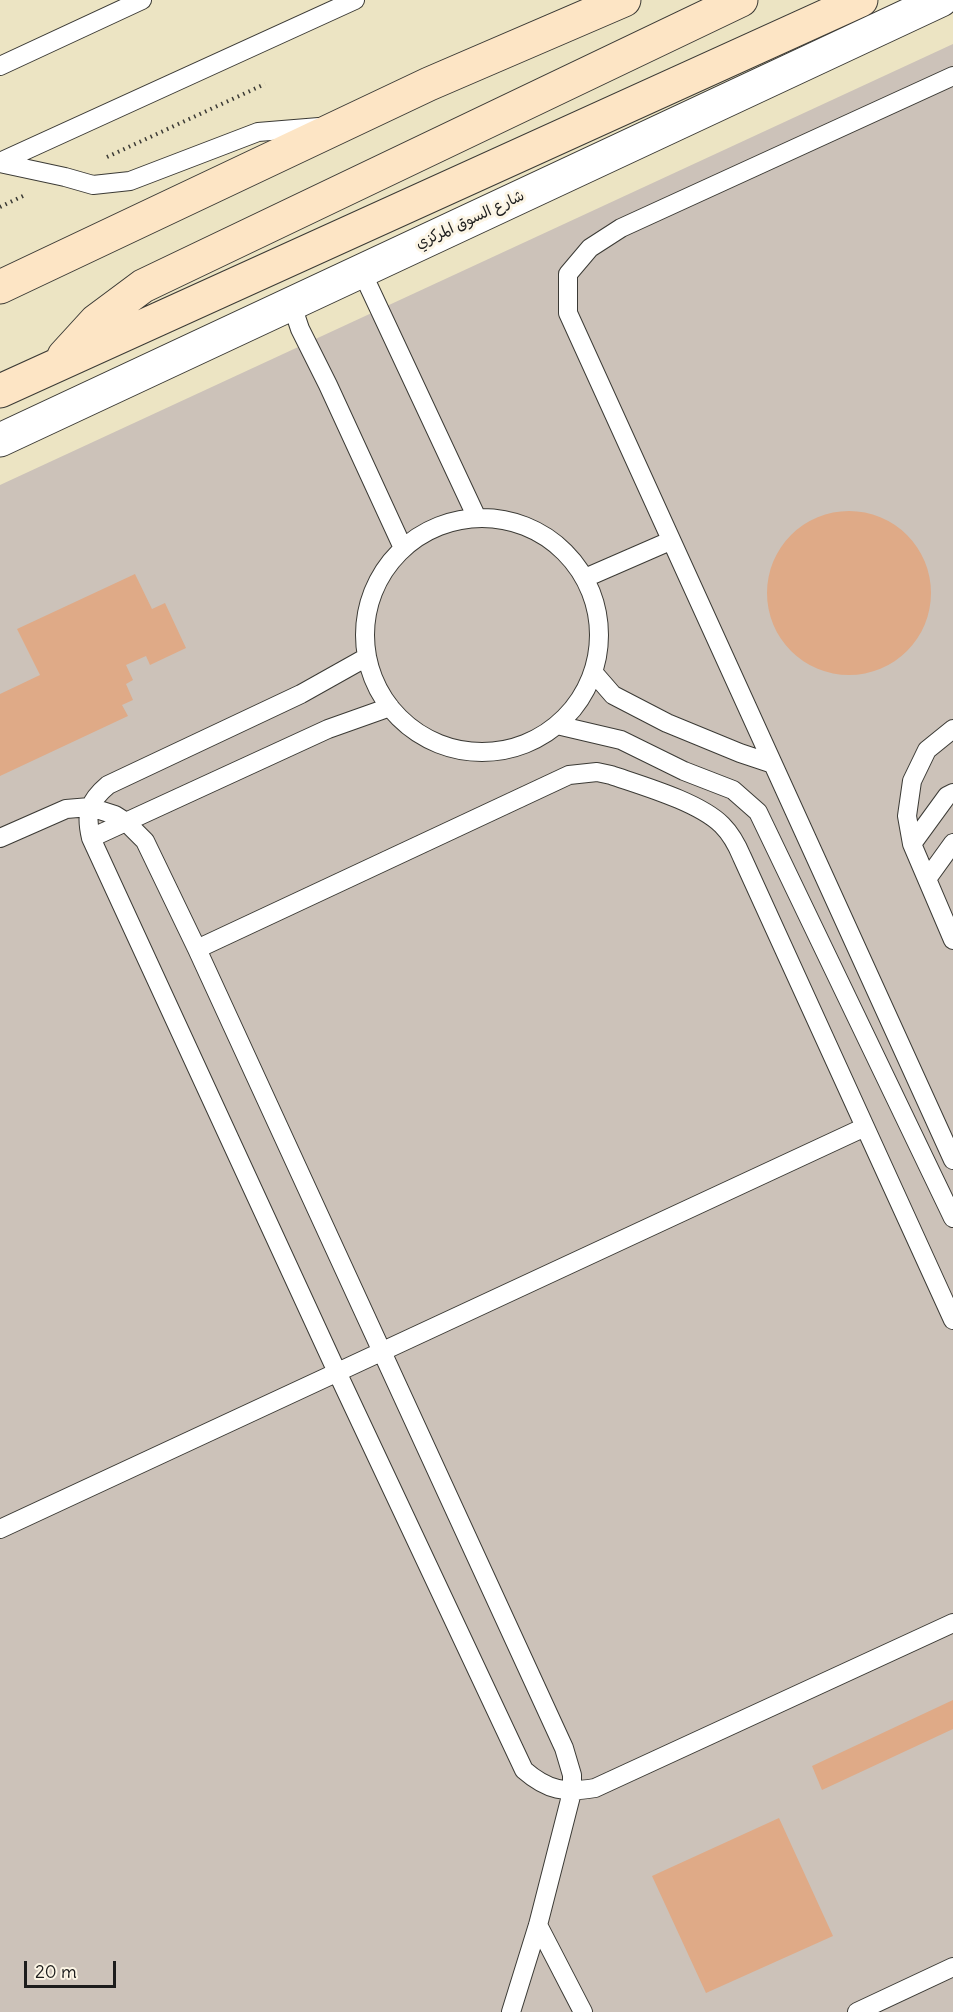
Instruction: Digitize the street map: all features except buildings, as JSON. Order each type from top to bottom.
[{"type":"main road","points":[[0,287],[429,84],[624,0]]},
{"type":"main road","points":[[55,367],[96,321],[143,286],[741,0]]},
{"type":"main road","points":[[0,391],[848,3]]},
{"type":"main road","points":[[0,306],[33,272]]},
{"type":"street","name":"شارع السوق المركزي","points":[[0,440],[940,0]]},
{"type":"lane","points":[[0,162],[355,0]]},
{"type":"lane","points":[[0,66],[130,2]]},
{"type":"lane","points":[[953,76],[621,228],[590,248],[568,274],[568,314],[953,1160]]},
{"type":"lane","points":[[0,162],[93,185],[130,181],[258,132],[341,125]]},
{"type":"lane","points":[[361,270],[477,518]]},
{"type":"lane","points":[[291,302],[300,329],[403,548]]},
{"type":"lane","points":[[477,518],[499,519],[520,524],[557,545],[573,560],[585,578],[594,600],[599,624],[599,649],[593,672],[579,701],[557,725],[537,738],[516,747],[493,751],[470,751],[447,746],[406,724],[390,707],[380,691],[367,657],[366,621],[371,598],[380,577],[393,558],[403,548],[431,530],[453,522],[477,518]]},
{"type":"lane","points":[[585,578],[670,541]]},
{"type":"lane","points":[[367,657],[302,694],[108,785],[98,794],[90,807],[88,823],[91,838],[337,1372],[524,1770],[535,1780],[549,1787],[572,1792],[595,1788],[953,1623]]},
{"type":"lane","points":[[593,672],[613,695],[667,723],[773,764]]},
{"type":"lane","points":[[91,838],[327,729],[390,707]]},
{"type":"lane","points":[[557,725],[621,740],[684,771],[733,790],[758,812],[953,1218]]},
{"type":"lane","points":[[951,929],[912,844],[907,816],[912,781],[927,750],[953,729]]},
{"type":"lane","points":[[197,950],[569,775],[597,772],[611,775],[702,810],[722,825],[734,840],[953,1320]]},
{"type":"lane","points":[[912,844],[947,796],[953,793]]},
{"type":"lane","points":[[0,838],[66,809],[90,807],[103,810],[126,822],[145,841],[564,1748],[572,1775],[572,1792],[538,1925],[511,2012]]},
{"type":"lane","points":[[927,879],[953,843]]},
{"type":"lane","points":[[0,1528],[865,1128]]},
{"type":"lane","points":[[538,1925],[583,2012]]},
{"type":"lane","points":[[857,2012],[953,1967]]},
{"type":"path","points":[[0,207],[265,84]]},
{"type":"shaded area","points":[[953,44],[953,2012],[0,2012],[0,485]]}]
